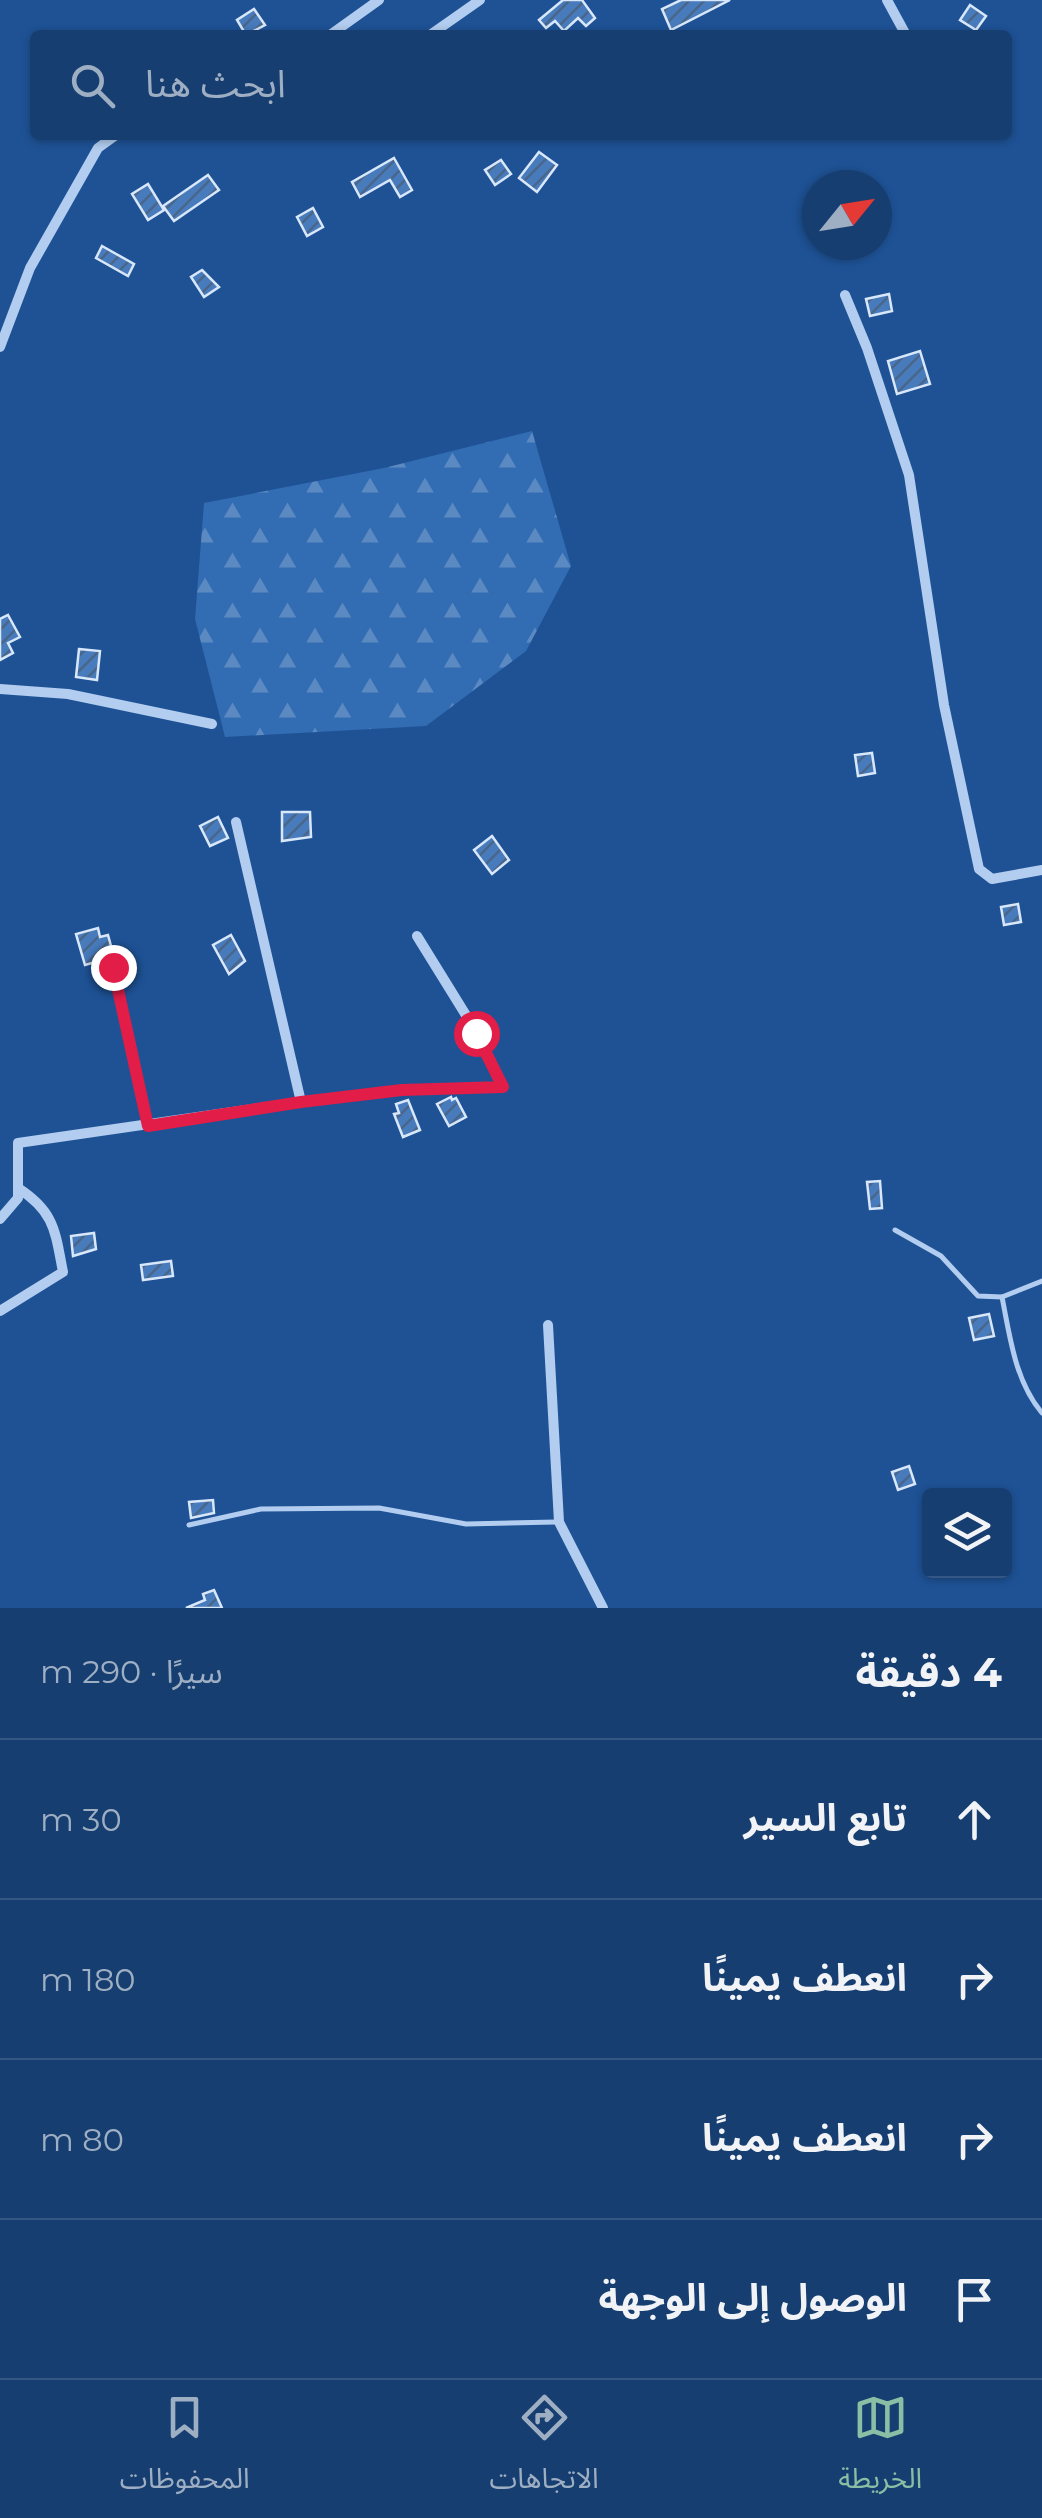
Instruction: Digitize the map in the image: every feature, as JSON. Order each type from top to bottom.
[{"type":"street","points":[[337,30],[379,0]]},
{"type":"street","points":[[437,30],[480,0]]},
{"type":"street","points":[[887,0],[903,30]]},
{"type":"street","points":[[0,347],[30,268],[98,148],[109,140]]},
{"type":"street","points":[[845,296],[867,348],[909,475],[930,592],[944,706],[979,869],[992,879],[1042,870]]},
{"type":"street","points":[[0,689],[68,694],[212,724]]},
{"type":"street","points":[[236,822],[301,1102]]},
{"type":"street","points":[[0,1218],[18,1198],[18,1143],[402,1090],[503,1087],[476,1033],[417,936]]},
{"type":"street","points":[[113,967],[148,1126]]},
{"type":"street","points":[[0,1311],[63,1272],[55,1232],[40,1202],[18,1188]]},
{"type":"street","points":[[548,1325],[559,1522],[603,1608]]},
{"type":"lane","points":[[895,1230],[941,1256],[978,1296],[1002,1297],[1042,1281]]},
{"type":"lane","points":[[1002,1297],[1012,1351],[1029,1398],[1042,1413]]},
{"type":"lane","points":[[190,1525],[261,1509],[379,1508],[466,1524],[559,1522]]},
{"type":"green space","points":[[532,431],[571,566],[526,651],[426,726],[225,737],[195,619],[204,503],[384,468]]},
{"type":"building","points":[[563,0],[582,0],[595,18],[586,26],[578,18],[565,30],[555,21],[546,28],[539,20]]},
{"type":"building","points":[[681,0],[730,0],[671,30],[662,9]]},
{"type":"building","points":[[970,5],[986,16],[976,30],[960,20]]},
{"type":"building","points":[[254,9],[265,25],[243,30],[237,20]]},
{"type":"building","points":[[539,152],[557,165],[537,192],[519,178]]},
{"type":"building","points":[[394,158],[412,190],[400,197],[390,180],[360,197],[352,182]]},
{"type":"building","points":[[501,160],[511,174],[495,185],[485,170]]},
{"type":"building","points":[[208,175],[219,190],[174,221],[163,206]]},
{"type":"building","points":[[148,184],[164,210],[148,220],[132,194]]},
{"type":"building","points":[[313,208],[323,227],[307,236],[297,217]]},
{"type":"building","points":[[102,246],[134,264],[128,276],[96,258]]},
{"type":"building","points":[[202,270],[219,287],[204,297],[191,277]]},
{"type":"building","points":[[889,294],[892,311],[870,316],[866,299]]},
{"type":"building","points":[[920,351],[930,384],[897,394],[888,361]]},
{"type":"building","points":[[8,615],[20,637],[8,643],[13,653],[0,660],[0,619]]},
{"type":"building","points":[[79,649],[100,651],[97,680],[76,677]]},
{"type":"building","points":[[872,753],[875,773],[858,776],[855,755]]},
{"type":"building","points":[[282,812],[310,812],[311,837],[282,841]]},
{"type":"building","points":[[218,817],[228,838],[210,846],[200,826]]},
{"type":"building","points":[[492,836],[509,860],[492,874],[474,850]]},
{"type":"building","points":[[1018,904],[1021,922],[1004,925],[1001,907]]},
{"type":"building","points":[[98,928],[100,937],[108,935],[114,957],[85,965],[76,934]]},
{"type":"building","points":[[231,935],[245,961],[229,974],[213,945]]},
{"type":"building","points":[[456,1098],[466,1117],[449,1126],[437,1104]]},
{"type":"building","points":[[408,1100],[420,1130],[403,1137],[394,1114],[399,1113],[396,1104]]},
{"type":"building","points":[[880,1181],[882,1208],[870,1209],[867,1182]]},
{"type":"building","points":[[94,1233],[96,1249],[73,1256],[71,1236]]},
{"type":"building","points":[[171,1261],[173,1276],[143,1280],[141,1265]]},
{"type":"building","points":[[989,1314],[994,1336],[974,1340],[969,1318]]},
{"type":"building","points":[[909,1466],[915,1484],[898,1490],[892,1472]]},
{"type":"building","points":[[213,1500],[214,1513],[191,1518],[189,1502]]},
{"type":"building","points":[[214,1590],[222,1608],[186,1608],[205,1600],[203,1594]]},
{"type":"route","points":[[113,967],[148,1126],[402,1090],[503,1087],[476,1033]]}]
